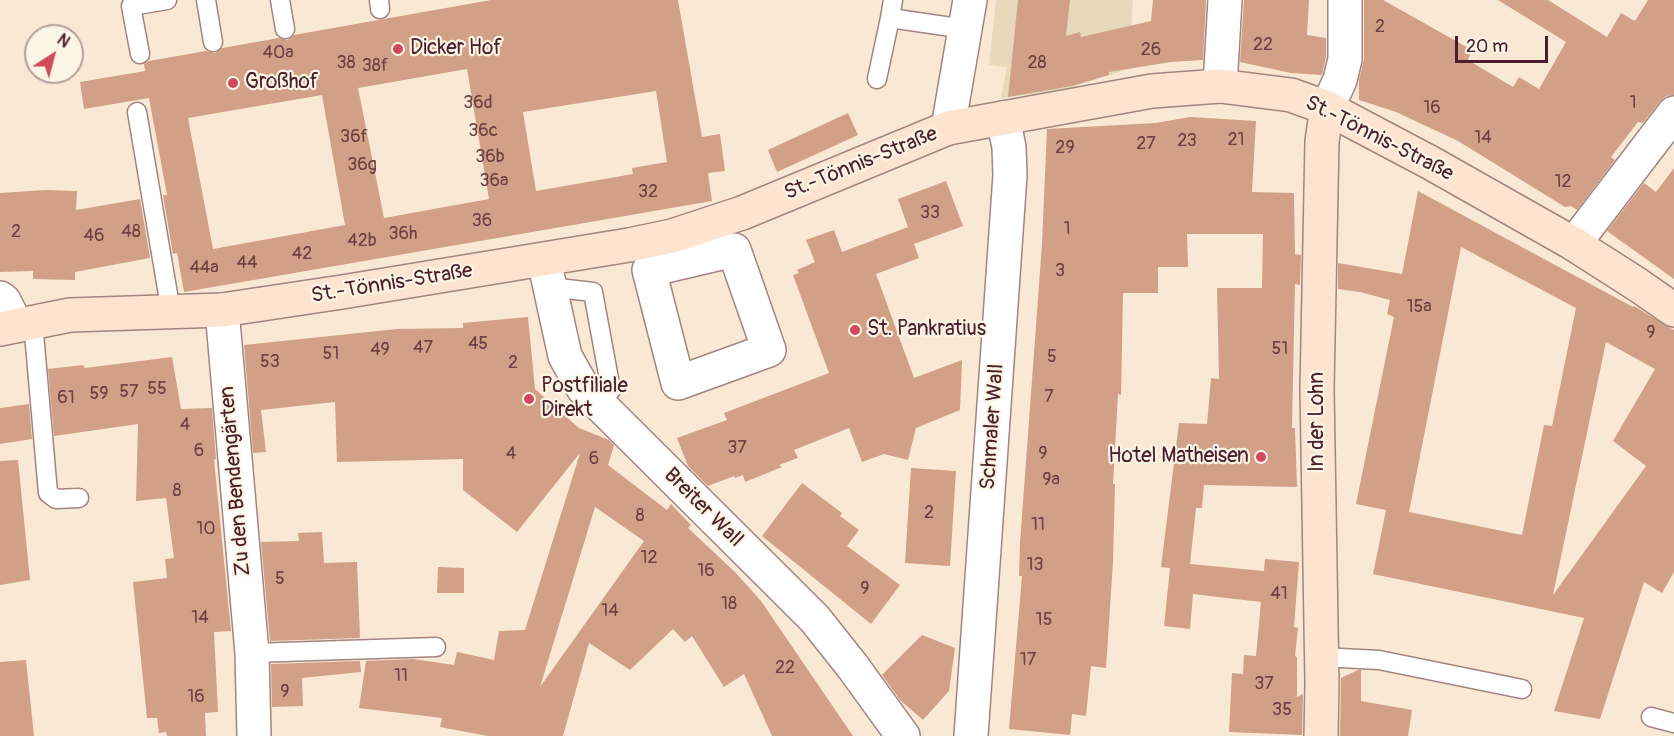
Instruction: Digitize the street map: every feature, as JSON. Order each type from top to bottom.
[{"type":"main road","name":"St.-Tönnis-Straße","points":[[12,318],[222,310],[547,274],[629,245],[672,236],[717,238],[742,213],[948,128],[1152,91],[1220,86],[1291,94],[1327,108],[1431,163],[1574,244],[1674,310]]},
{"type":"main road","name":"In der Lohn","points":[[1321,736],[1317,389],[1322,141],[1327,108]]},
{"type":"street","points":[[1220,86],[1225,0]]},
{"type":"street","points":[[1327,108],[1340,80],[1345,59],[1345,0]]},
{"type":"street","points":[[948,128],[968,15]]},
{"type":"street","points":[[1574,244],[1674,113]]},
{"type":"street","name":"Schmaler Wall","points":[[971,736],[1010,175],[1009,147],[1003,118]]},
{"type":"street","name":"Breiter Wall","points":[[547,274],[565,356],[583,388],[815,619],[903,736]]},
{"type":"street","name":"Zu den Bendengärten","points":[[222,310],[252,653],[254,736]]},
{"type":"lane","points":[[140,54],[131,6],[167,0]]},
{"type":"lane","points":[[206,0],[213,42]]},
{"type":"lane","points":[[280,0],[285,28]]},
{"type":"lane","points":[[877,79],[892,9],[968,15]]},
{"type":"lane","points":[[137,112],[171,312]]},
{"type":"lane","points":[[12,318],[48,493],[56,499],[79,498]]},
{"type":"lane","points":[[252,653],[435,647]]},
{"type":"lane","points":[[1321,657],[1379,660],[1522,689]]},
{"type":"lane","points":[[1651,717],[1674,723]]},
{"type":"shaded area","points":[[996,0],[1133,0],[1129,69],[1059,91],[1001,98],[1007,67],[989,65]]},
{"type":"building","points":[[491,0],[678,0],[702,137],[720,134],[725,171],[708,173],[712,201],[184,292],[177,253],[173,254],[163,195],[167,195],[149,98],[84,109],[80,84],[84,84],[84,81],[145,71],[144,64],[149,61],[206,51],[215,53],[222,48],[279,38],[287,40],[294,35]],"holes":[[[467,69],[489,199],[384,218],[358,88]],[[656,91],[667,162],[632,168],[633,174],[536,191],[523,112]],[[322,95],[345,225],[213,249],[188,118]]]},
{"type":"building","points":[[1018,0],[1070,0],[1066,36],[1080,32],[1081,37],[1151,21],[1153,0],[1206,0],[1203,60],[1171,62],[1109,72],[1109,75],[1072,86],[1008,97]]},
{"type":"building","points":[[1244,0],[1309,0],[1307,35],[1326,38],[1326,57],[1322,75],[1291,73],[1240,62]]},
{"type":"building","points":[[1364,0],[1383,0],[1472,50],[1468,60],[1513,87],[1519,77],[1539,89],[1566,42],[1498,0],[1548,0],[1607,37],[1621,13],[1635,21],[1648,0],[1674,0],[1674,95],[1666,96],[1643,123],[1638,122],[1611,157],[1615,160],[1577,210],[1571,206],[1565,207],[1458,141],[1396,112],[1359,100],[1359,80],[1364,59]]},
{"type":"building","points":[[848,113],[858,135],[777,172],[768,150]]},
{"type":"building","points":[[1190,117],[1256,121],[1252,192],[1294,193],[1295,254],[1301,255],[1300,285],[1295,284],[1292,428],[1295,428],[1297,487],[1204,485],[1202,508],[1196,508],[1190,564],[1264,571],[1265,559],[1299,562],[1294,627],[1298,628],[1295,656],[1297,657],[1297,697],[1303,694],[1302,735],[1229,732],[1232,673],[1243,674],[1244,655],[1256,656],[1261,602],[1193,594],[1190,629],[1164,626],[1170,568],[1161,567],[1179,423],[1207,424],[1211,378],[1219,379],[1217,288],[1262,288],[1263,234],[1187,234],[1188,267],[1158,267],[1158,293],[1123,293],[1121,395],[1118,394],[1113,484],[1115,484],[1113,562],[1106,668],[1091,666],[1086,716],[1072,714],[1070,735],[1009,729],[1022,576],[1019,576],[1020,543],[1042,244],[1047,129],[1156,123]]},
{"type":"building","points":[[1674,168],[1674,279],[1607,231],[1644,183],[1656,192]]},
{"type":"building","points":[[946,181],[963,226],[914,244],[919,258],[876,274],[914,378],[962,360],[960,410],[916,428],[908,460],[884,454],[862,462],[849,428],[794,450],[798,458],[779,465],[782,467],[745,482],[743,475],[708,486],[688,466],[677,438],[727,420],[724,413],[829,373],[793,275],[799,273],[797,270],[815,262],[806,240],[834,230],[842,252],[908,227],[898,199]]},
{"type":"building","points":[[46,190],[77,191],[76,210],[140,199],[150,258],[75,272],[75,280],[33,279],[33,271],[0,272],[0,193]]},
{"type":"building","points":[[1418,191],[1634,306],[1674,330],[1674,572],[1662,593],[1644,582],[1600,719],[1554,711],[1584,618],[1373,574],[1386,510],[1356,504],[1394,317],[1387,314],[1390,300],[1338,289],[1338,263],[1402,274]],"holes":[[[1461,247],[1576,308],[1552,426],[1544,425],[1522,535],[1409,512]],[[1606,342],[1655,369],[1613,441],[1646,466],[1553,595]]]},
{"type":"building","points":[[528,317],[535,389],[579,428],[609,440],[614,445],[608,465],[667,510],[671,504],[691,525],[688,528],[735,572],[761,601],[853,736],[772,736],[744,674],[724,687],[692,636],[685,642],[673,629],[630,670],[589,643],[563,736],[488,736],[440,727],[442,718],[359,708],[366,661],[413,659],[454,665],[457,652],[494,660],[499,631],[525,630],[580,453],[517,532],[463,490],[463,459],[337,462],[335,402],[261,410],[266,452],[253,453],[244,345],[397,329],[463,328],[463,323]],"holes":[[[595,507],[644,541],[540,687]]]},
{"type":"building","points":[[172,357],[181,409],[212,408],[216,459],[214,460],[231,631],[214,632],[218,712],[205,713],[206,736],[167,736],[166,732],[159,733],[157,718],[147,718],[133,582],[167,578],[165,559],[174,558],[166,498],[136,501],[138,424],[54,436],[48,369],[83,365],[85,368]]},
{"type":"building","points":[[29,404],[32,439],[0,444],[0,408]]},
{"type":"building","points":[[18,460],[30,580],[0,585],[0,461]]},
{"type":"building","points":[[911,468],[956,471],[950,566],[905,563]]},
{"type":"building","points":[[802,483],[842,513],[840,516],[859,530],[847,546],[900,585],[871,624],[762,536]]},
{"type":"building","points":[[322,532],[324,563],[357,562],[360,638],[270,641],[261,542],[299,541],[298,533]]},
{"type":"building","points":[[438,567],[464,568],[464,593],[437,593]]},
{"type":"building","points":[[922,635],[955,648],[949,691],[923,720],[900,700],[882,675]]},
{"type":"building","points":[[26,660],[34,736],[0,736],[0,662]]},
{"type":"building","points":[[360,661],[361,672],[302,678],[303,706],[272,707],[271,664]]},
{"type":"building","points":[[1361,670],[1361,701],[1412,710],[1408,736],[1340,736],[1341,678]]},
{"type":"place","name":"Dicker Hof","points":[[398,49]]},
{"type":"place","name":"Großhof","points":[[233,83]]},
{"type":"place","name":"St. Pankratius","points":[[855,330]]},
{"type":"place","name":"Postfiliale Direkt","points":[[529,399]]},
{"type":"place","name":"Hotel Matheisen","points":[[1261,457]]}]
